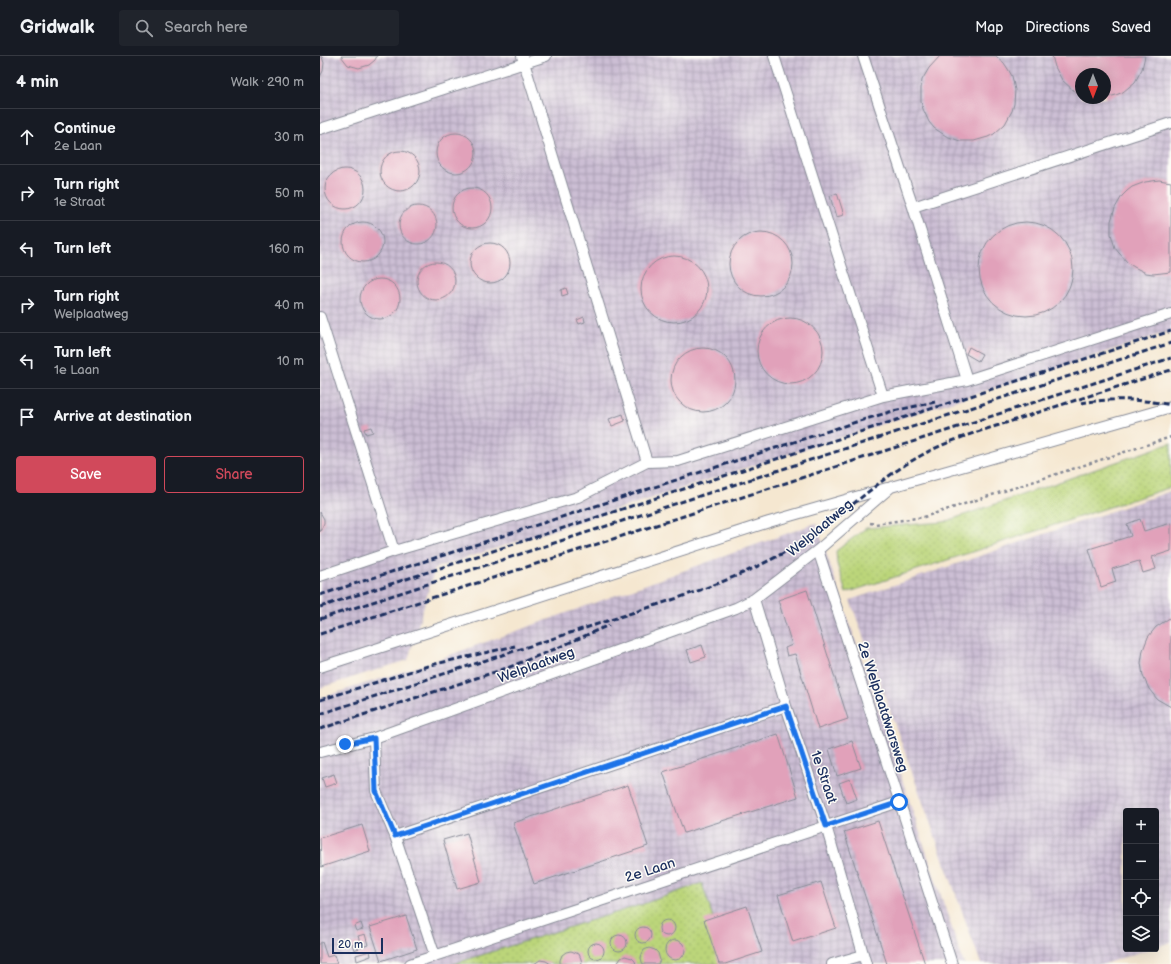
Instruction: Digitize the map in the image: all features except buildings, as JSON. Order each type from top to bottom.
[{"type":"lane","points":[[320,130],[523,60],[546,56]]},
{"type":"lane","points":[[774,56],[883,396]]},
{"type":"lane","points":[[863,56],[913,207],[967,380]]},
{"type":"lane","points":[[523,60],[647,462]]},
{"type":"lane","points":[[913,207],[1171,123]]},
{"type":"lane","points":[[320,576],[394,551],[578,497],[647,462],[678,461],[883,396],[967,380],[1171,314]]},
{"type":"lane","points":[[320,317],[394,551]]},
{"type":"lane","name":"Welplaatweg","points":[[320,667],[769,522],[891,486],[1171,408]]},
{"type":"lane","name":"Welplaatweg","points":[[320,752],[374,738],[736,608],[754,599],[818,550],[891,486]]},
{"type":"lane","name":"2e Welplaatdwarsweg","points":[[818,550],[952,964]]},
{"type":"lane","name":"1e Straat","points":[[754,599],[786,706],[826,826],[864,960]]},
{"type":"lane","points":[[395,836],[786,706]]},
{"type":"lane","points":[[374,738],[376,791],[395,836],[436,956]]},
{"type":"lane","name":"2e Laan","points":[[412,964],[899,802]]},
{"type":"lane","points":[[832,964],[864,960]]},
{"type":"path","points":[[851,521],[875,524],[924,518],[1171,438]]},
{"type":"shaded area","points":[[320,56],[1171,56],[1171,331],[435,568],[408,660],[320,688]]},
{"type":"shaded area","points":[[1171,491],[1171,942],[1159,946],[1159,808],[1123,808],[1123,952],[1140,952],[1104,964],[981,964],[850,600]]},
{"type":"shaded area","points":[[816,523],[964,964],[320,964],[320,698],[411,669]]},
{"type":"green space","points":[[1171,443],[1171,487],[846,593],[837,564],[836,551],[866,528],[944,522]]},
{"type":"green space","points":[[702,883],[728,964],[453,964],[643,904]]},
{"type":"railway","points":[[320,607],[1171,331]]},
{"type":"railway","points":[[320,619],[1171,343]]},
{"type":"railway","points":[[320,634],[1171,358]]},
{"type":"railway","points":[[320,714],[678,598],[732,578],[767,562],[801,543],[894,472],[932,450],[976,432],[1171,370]]},
{"type":"railway","points":[[1081,403],[1104,400],[1126,400],[1148,401],[1171,405]]},
{"type":"railway","points":[[320,595],[856,422],[893,411],[935,402]]},
{"type":"railway","points":[[320,729],[507,668],[609,625]]},
{"type":"railway","points":[[320,700],[431,665],[515,646]]},
{"type":"route","points":[[345,744],[374,738],[376,791],[395,836],[786,706],[826,826],[899,802]]}]
